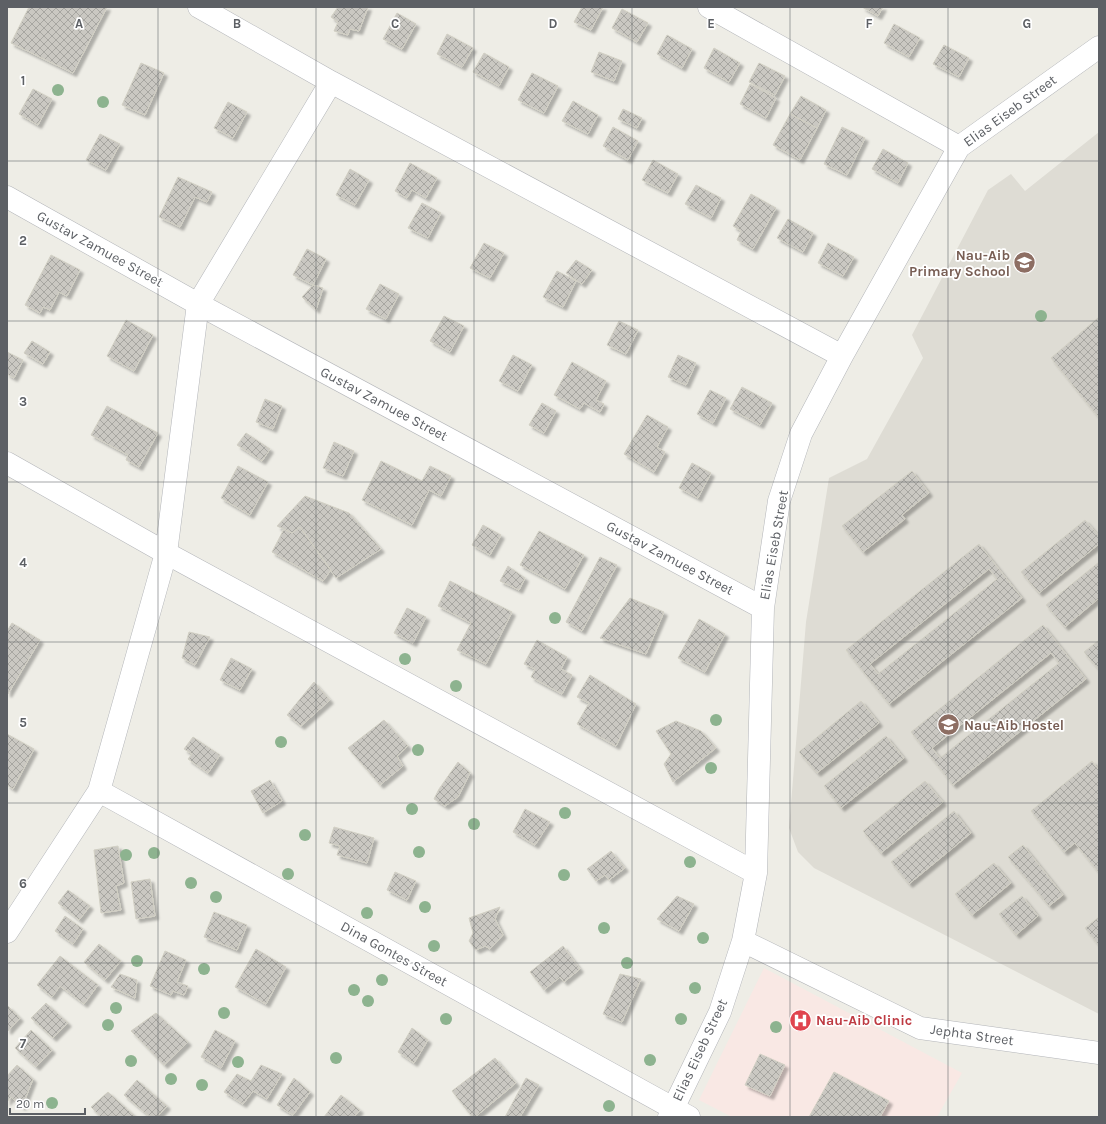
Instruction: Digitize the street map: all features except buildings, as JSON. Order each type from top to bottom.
[{"type":"street","points":[[198,7],[331,82],[842,356]]},
{"type":"street","points":[[709,7],[959,147]]},
{"type":"street","name":"Elias Eiseb Street","points":[[677,1114],[720,1012],[744,941],[756,874],[763,608],[778,501],[801,434],[842,356],[959,147],[1099,47]]},
{"type":"street","points":[[7,932],[99,791],[166,553],[198,304],[331,82]]},
{"type":"street","name":"Gustav Zamuee Street","points":[[7,197],[198,304],[763,608]]},
{"type":"street","points":[[7,463],[166,553],[756,874]]},
{"type":"street","name":"Dina Gontes Street","points":[[99,791],[677,1114]]},
{"type":"street","name":"Jephta Street","points":[[744,941],[920,1028],[1099,1053]]},
{"type":"shaded area","name":"Nau-Aib Hostel","points":[[1099,132],[1099,1014],[814,868],[798,852],[789,828],[806,622],[829,478],[867,459],[923,358],[912,335],[988,190],[1011,174],[1025,191]]},
{"type":"shaded area","name":"Nau-Aib Clinic","points":[[764,968],[962,1073],[937,1117],[732,1117],[699,1100]]},
{"type":"place","name":"Nau-Aib Primary School","points":[[1025,263]]},
{"type":"place","name":"Nau-Aib Hostel","points":[[948,725]]},
{"type":"place","name":"Nau-Aib Clinic","points":[[801,1020]]}]
